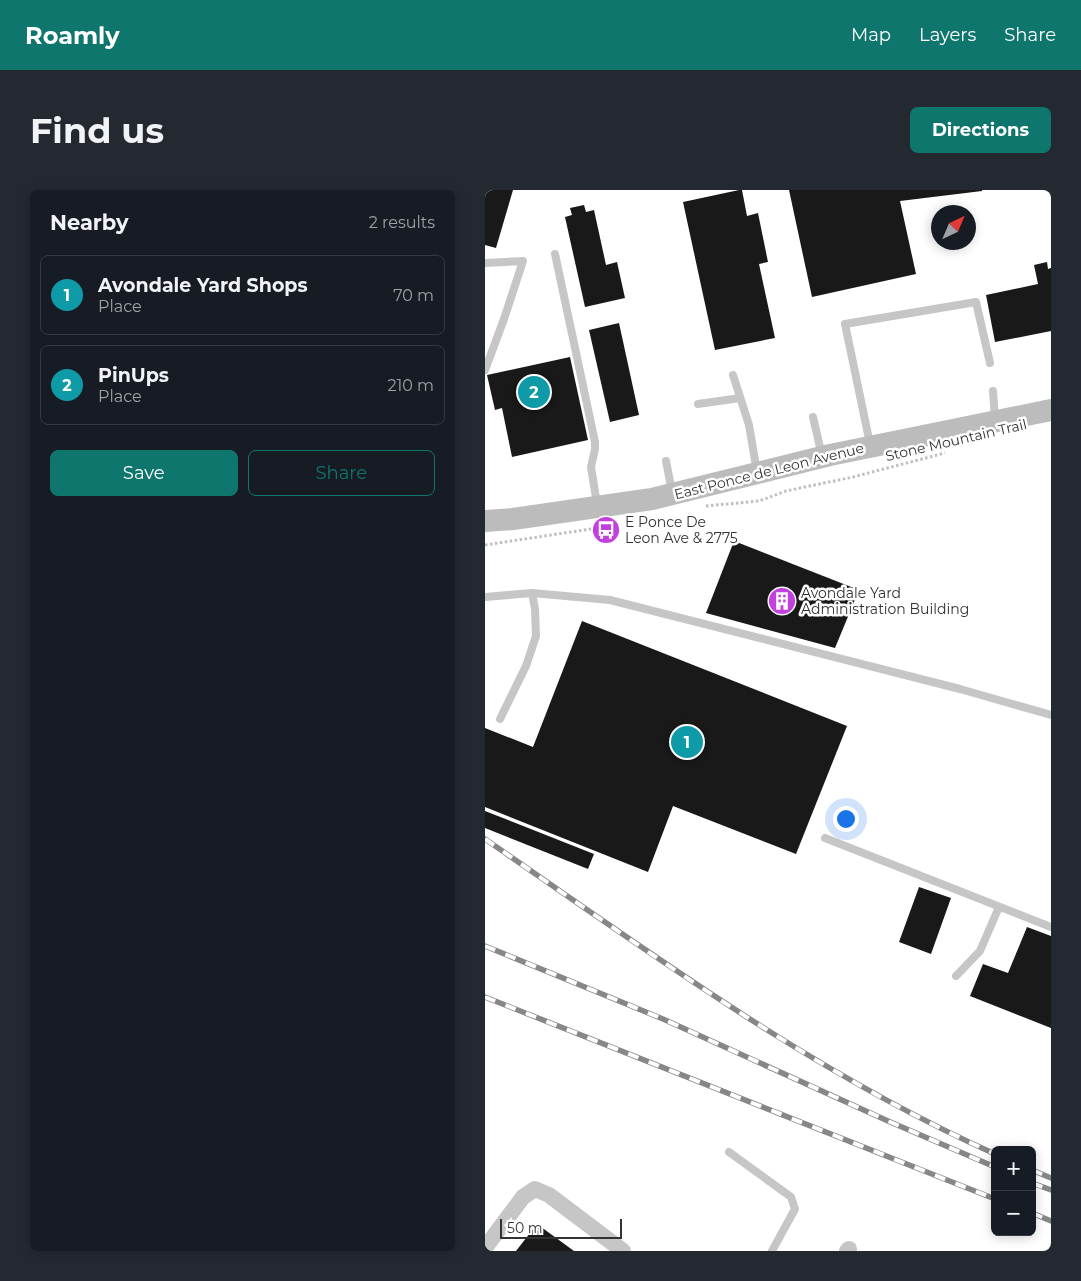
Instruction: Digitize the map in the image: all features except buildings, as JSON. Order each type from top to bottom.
[{"type":"main road","name":"East Ponce de Leon Avenue","points":[[485,521],[513,519],[651,499],[822,456],[1051,410]]},
{"type":"street","points":[[485,1248],[523,1196],[535,1189],[549,1196],[623,1251]]},
{"type":"lane","points":[[555,254],[595,442],[591,467],[597,507]]},
{"type":"lane","points":[[485,263],[523,261],[485,370]]},
{"type":"lane","points":[[871,446],[845,324],[976,302],[989,363]]},
{"type":"lane","points":[[733,375],[749,425],[757,473]]},
{"type":"lane","points":[[993,391],[996,421]]},
{"type":"lane","points":[[699,404],[740,398]]},
{"type":"lane","points":[[813,417],[822,456]]},
{"type":"lane","points":[[666,461],[673,494]]},
{"type":"lane","points":[[500,719],[526,666],[536,636],[535,609],[532,593]]},
{"type":"lane","points":[[485,597],[532,593],[611,600],[950,686],[1051,715]]},
{"type":"lane","points":[[825,838],[1051,927]]},
{"type":"lane","points":[[956,976],[980,951],[999,907]]},
{"type":"lane","points":[[729,1152],[791,1197],[795,1208],[772,1251]]},
{"type":"path","name":"Stone Mountain Trail","points":[[701,506],[710,507],[759,501],[786,491],[853,477],[947,453]]},
{"type":"path","points":[[485,545],[625,523]]},
{"type":"railway","points":[[485,839],[670,967],[796,1048],[927,1122],[991,1152]]},
{"type":"railway","points":[[485,946],[663,1019],[888,1121],[991,1165]]},
{"type":"railway","points":[[485,997],[991,1197]]},
{"type":"railway","points":[[1036,1172],[1051,1178]]},
{"type":"railway","points":[[1036,1184],[1051,1190]]},
{"type":"railway","points":[[1036,1215],[1051,1221]]},
{"type":"place","name":"PinUps","points":[[534,392]]},
{"type":"place","name":"E Ponce De Leon Ave & 2775","points":[[606,530]]},
{"type":"place","name":"Avondale Yard Administration Building","points":[[782,601]]},
{"type":"place","name":"Avondale Yard Shops","points":[[687,742]]}]
